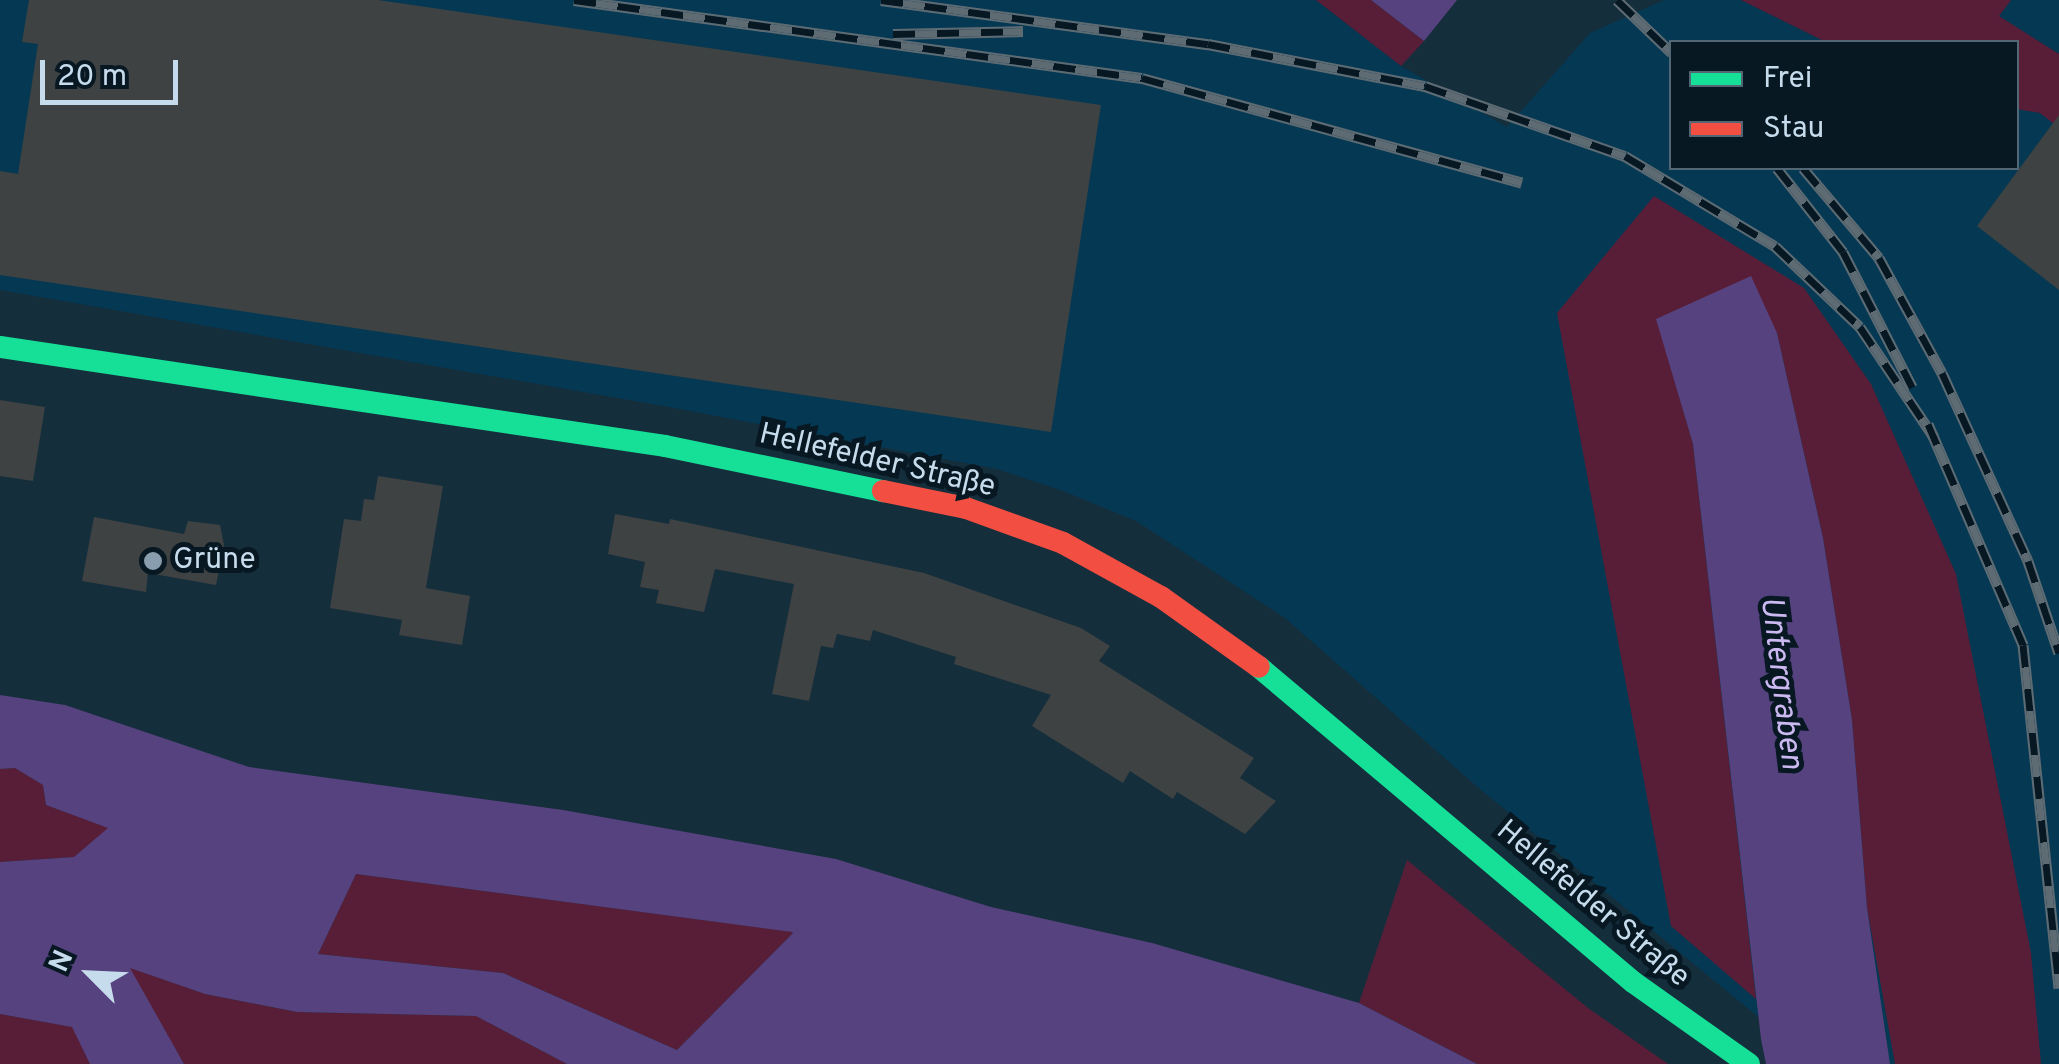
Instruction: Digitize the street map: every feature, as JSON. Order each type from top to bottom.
[{"type":"street","name":"Hellefelder Straße","points":[[0,347],[665,446],[966,508],[1062,543],[1162,597],[1244,654],[1685,1023],[1749,1064]]},
{"type":"shaded area","points":[[0,0],[1316,0],[1401,66],[1507,127],[1590,33],[1664,0],[1741,0],[1822,40],[1669,40],[1669,170],[2019,170],[2019,109],[2040,113],[2059,128],[2059,1064],[1816,1064],[1481,790],[1285,618],[1136,521],[1063,491],[997,469],[669,407],[0,290]]},
{"type":"shaded area","points":[[1316,0],[1371,0],[1424,41],[1401,66]]},
{"type":"shaded area","points":[[1741,0],[2011,0],[1999,16],[2059,54],[2059,128],[2040,113],[2019,109],[2019,40],[1822,40]]},
{"type":"shaded area","points":[[2011,0],[2059,0],[2059,54],[1999,16]]},
{"type":"shaded area","points":[[1654,196],[1804,288],[1871,384],[1956,574],[2031,953],[2041,1064],[1895,1064],[1867,908],[1852,720],[1823,538],[1777,333],[1657,319],[1693,444],[1756,999],[1671,926],[1557,313]]},
{"type":"shaded area","points":[[15,768],[43,785],[46,805],[109,828],[74,857],[0,862],[0,769]]},
{"type":"shaded area","points":[[1407,860],[1588,1008],[1668,1064],[1477,1064],[1359,1003]]},
{"type":"shaded area","points":[[356,874],[794,932],[677,1050],[503,973],[318,954]]},
{"type":"shaded area","points":[[128,967],[205,994],[297,1012],[476,1016],[567,1064],[184,1064]]},
{"type":"shaded area","points":[[0,1014],[73,1027],[90,1064],[0,1064]]},
{"type":"water","points":[[1371,0],[1457,0],[1424,41]]},
{"type":"water","name":"Untergraben","points":[[1751,276],[1777,333],[1823,538],[1852,720],[1867,908],[1890,1064],[1766,1064],[1761,1039],[1693,444],[1656,319]]},
{"type":"water","points":[[0,695],[65,705],[249,767],[563,810],[836,859],[991,907],[1152,943],[1359,1003],[1477,1064],[567,1064],[476,1016],[297,1012],[205,994],[130,968],[184,1064],[90,1064],[72,1027],[0,1014],[0,862],[74,857],[108,828],[46,805],[43,785],[15,768],[0,769]],"holes":[[[356,874],[792,932],[677,1050],[503,973],[318,954]]]},
{"type":"building","points":[[29,0],[378,0],[1101,105],[1051,432],[0,275],[0,171],[18,174],[38,44],[22,42]]},
{"type":"building","points":[[2059,115],[2059,290],[1977,226]]},
{"type":"building","points":[[0,400],[45,407],[33,481],[0,476]]},
{"type":"building","points":[[378,476],[443,486],[426,588],[470,596],[462,645],[399,635],[402,620],[330,608],[344,519],[361,521],[364,499],[374,500]]},
{"type":"building","points":[[615,514],[669,524],[670,519],[924,573],[1081,628],[1110,646],[1099,661],[1254,758],[1240,778],[1276,801],[1245,834],[1177,792],[1173,799],[1130,771],[1123,783],[1032,726],[1051,695],[954,664],[956,657],[873,630],[870,641],[837,634],[833,648],[821,646],[809,701],[772,694],[794,584],[715,569],[704,612],[656,603],[659,590],[640,587],[645,562],[608,554]]},
{"type":"building","name":"Grüne","points":[[94,517],[184,534],[188,521],[220,525],[224,545],[216,585],[148,573],[146,592],[82,581]]},
{"type":"railway","points":[[574,0],[1142,78],[1522,183]]},
{"type":"railway","points":[[881,0],[1208,44],[1425,86],[1625,156],[1775,246],[1860,327],[1934,437]]},
{"type":"railway","points":[[1617,0],[1669,50]]},
{"type":"railway","points":[[893,34],[1023,31]]},
{"type":"railway","points":[[1779,170],[1843,252],[1912,387]]},
{"type":"railway","points":[[1805,170],[1879,258],[1942,373],[2028,561],[2059,653]]},
{"type":"railway","points":[[1928,424],[2023,645],[2059,988]]},
{"type":"traffic: fast","points":[[0,347],[665,446],[883,491]]},
{"type":"traffic: fast","points":[[1259,667],[1633,982],[1749,1064]]},
{"type":"traffic: jam","points":[[883,491],[966,508],[1063,543],[1161,597],[1259,667]]},
{"type":"place","name":"Grüne","points":[[153,561]]}]
